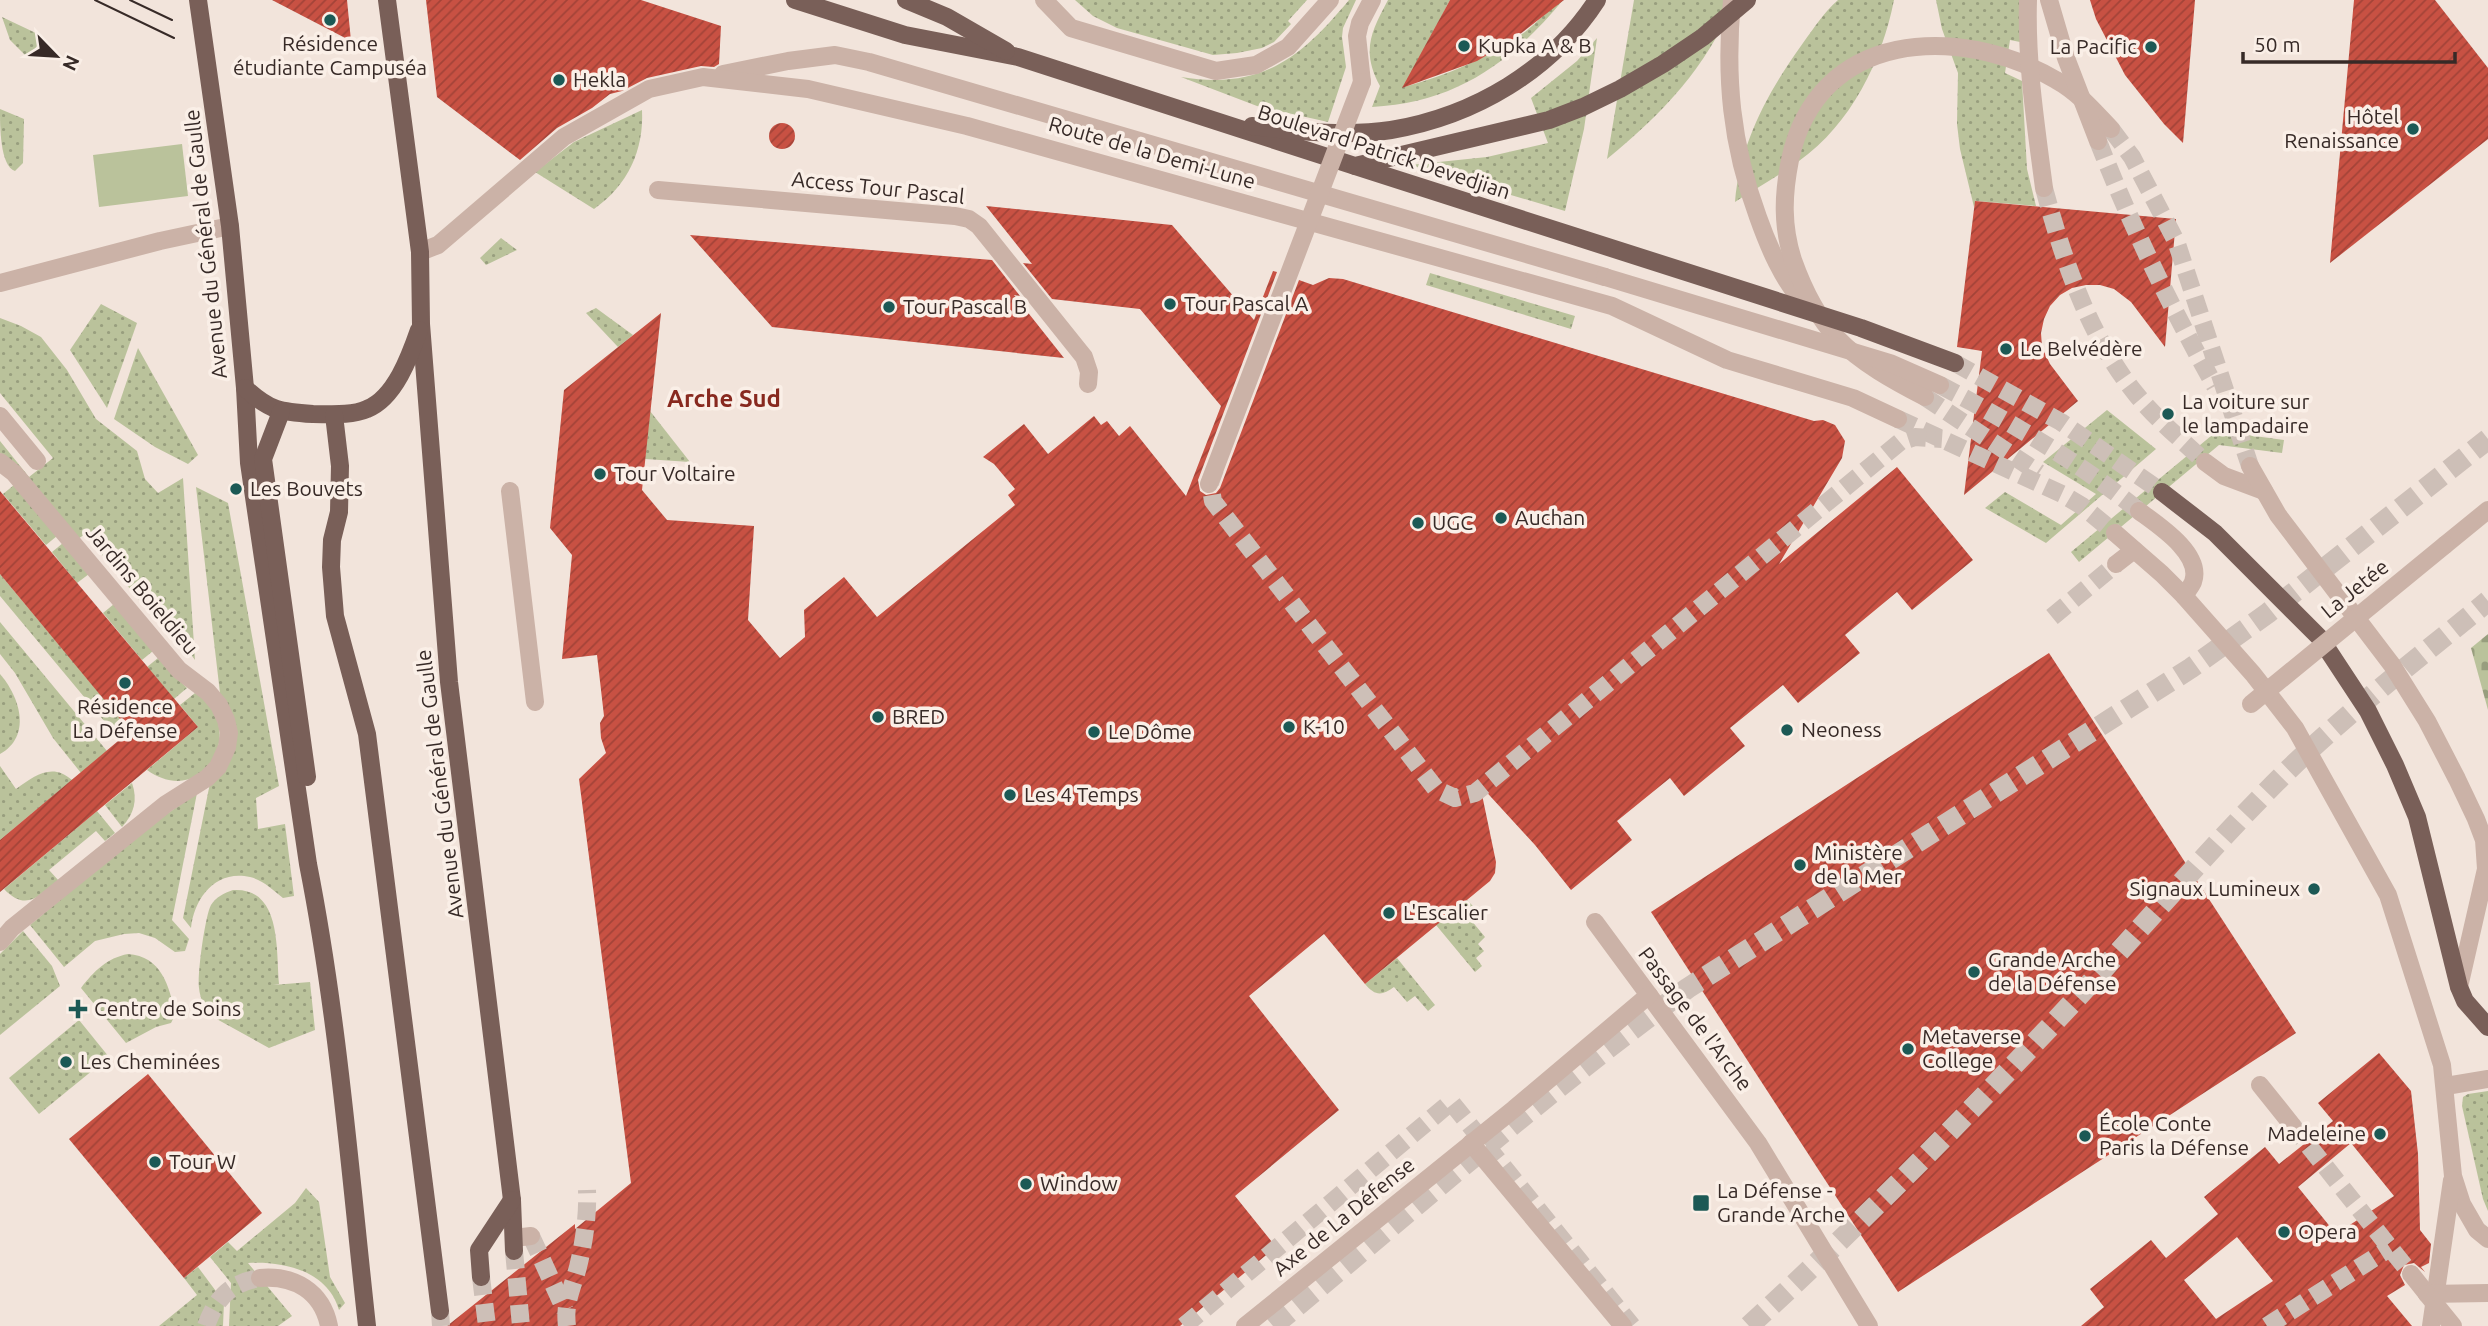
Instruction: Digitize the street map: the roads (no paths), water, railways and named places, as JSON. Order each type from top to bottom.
[{"type":"main road","name":"Avenue du Général de Gaulle","points":[[198,0],[230,226],[245,388],[260,402],[281,412],[334,415],[368,409],[389,392],[407,366],[421,324]]},
{"type":"main road","name":"Avenue du Général de Gaulle","points":[[387,0],[420,252],[421,324],[449,682],[512,1200],[520,1242]]},
{"type":"main road","name":"Boulevard Patrick Devedjian","points":[[794,0],[905,35],[1018,57],[1861,328],[1955,363]]},
{"type":"main road","points":[[906,0],[947,17],[1018,57]]},
{"type":"main road","points":[[1214,122],[1350,133],[1391,130],[1438,119],[1465,109],[1520,79],[1572,36],[1597,0]]},
{"type":"main road","points":[[1355,166],[1549,120],[1583,107],[1663,64],[1703,37],[1747,0]]},
{"type":"main road","points":[[245,388],[249,463],[318,917],[367,1326]]},
{"type":"main road","points":[[281,412],[263,459],[326,913],[376,1326]]},
{"type":"main road","points":[[334,415],[340,466],[339,512],[332,540],[331,567],[335,616],[367,734],[440,1311]]},
{"type":"main road","points":[[2162,492],[2215,533],[2312,629],[2368,711],[2417,817],[2459,987],[2465,1001],[2488,1027]]},
{"type":"main road","points":[[481,1277],[479,1250],[512,1200]]},
{"type":"street","points":[[1044,0],[1071,28],[1216,71],[1256,65],[1288,47],[1330,0]]},
{"type":"street","points":[[1209,485],[1362,82],[1357,36],[1360,23],[1372,0]]},
{"type":"street","points":[[1732,0],[1729,72],[1734,135],[1744,180],[1776,261],[1796,295],[1838,338],[1871,365],[1925,397]]},
{"type":"street","points":[[2028,0],[2027,24],[2033,101],[2044,188]]},
{"type":"street","points":[[1838,338],[1821,318],[1797,270],[1784,224],[1783,199],[1787,175],[1806,116],[1827,88],[1859,64],[1907,47],[1963,46],[2007,57],[2057,80],[2092,108],[2104,135],[2066,58],[2049,0]]},
{"type":"street","points":[[703,77],[835,55],[869,62],[1890,362],[1940,385]]},
{"type":"street","name":"Route de la Demi-Lune","points":[[420,252],[438,245],[564,137],[649,89],[703,77],[808,89],[967,126],[1612,306],[1727,360],[1853,398],[1898,419]]},
{"type":"street","name":"Access Tour Pascal","points":[[658,190],[969,219],[979,226],[1084,358],[1089,372],[1088,384]]},
{"type":"street","points":[[1290,277],[1312,222]]},
{"type":"street","points":[[0,283],[160,241],[230,226]]},
{"type":"street","points":[[0,416],[37,461]]},
{"type":"street","points":[[2205,461],[2224,476],[2264,491]]},
{"type":"street","name":"Jardins Boieldieu","points":[[0,462],[14,473],[179,670],[208,692],[219,705],[229,733],[223,759],[211,775],[156,812],[12,928],[0,942]]},
{"type":"street","points":[[2250,466],[2278,515],[2392,665],[2427,721],[2476,819],[2484,840],[2486,869],[2459,987]]},
{"type":"street","points":[[510,491],[535,702]]},
{"type":"street","name":"La Jetée","points":[[2251,704],[2488,510]]},
{"type":"street","points":[[2140,511],[2171,536],[2188,556],[2194,573],[2193,582],[2184,596]]},
{"type":"street","points":[[2115,533],[2184,596],[2253,674],[2295,728],[2388,895],[2442,1065],[2446,1086],[2453,1176],[2431,1326]]},
{"type":"street","points":[[2116,564],[2134,550]]},
{"type":"street","name":"Passage de l'Arche","points":[[1595,922],[1758,1143],[1869,1326]]},
{"type":"street","name":"Axe de La Défense","points":[[1245,1326],[1649,995]]},
{"type":"street","points":[[2446,1086],[2488,1079]]},
{"type":"street","points":[[2260,1086],[2291,1125]]},
{"type":"street","points":[[1471,1143],[1623,1326]]},
{"type":"street","points":[[2453,1176],[2462,1204],[2477,1230],[2488,1239]]},
{"type":"street","points":[[2411,1274],[2453,1326]]},
{"type":"street","points":[[260,1278],[283,1279],[306,1288],[320,1301],[330,1326]]},
{"type":"street","points":[[2427,1294],[2488,1293]]},
{"type":"tunnel","points":[[2111,129],[2132,157],[2176,241],[2250,466]]},
{"type":"tunnel","points":[[2098,141],[2152,265],[2215,386]]},
{"type":"tunnel","points":[[2044,188],[2079,296],[2104,347],[2136,394],[2205,462]]},
{"type":"tunnel","points":[[1955,363],[2061,422],[2162,492]]},
{"type":"tunnel","points":[[1940,385],[2043,443],[2092,475],[2139,511]]},
{"type":"tunnel","points":[[1925,397],[2039,473]]},
{"type":"tunnel","points":[[1898,419],[2062,494],[2082,506],[2115,533]]},
{"type":"tunnel","points":[[1215,469],[1210,483],[1213,501],[1436,789],[1455,798],[1475,793],[1900,442],[1915,437],[1942,439]]},
{"type":"tunnel","points":[[1273,1326],[1530,1111],[1688,988],[2191,668],[2268,613],[2488,439]]},
{"type":"tunnel","points":[[2052,617],[2116,564]]},
{"type":"tunnel","points":[[1749,1326],[1863,1218],[1973,1107],[2275,783],[2352,712],[2488,601]]},
{"type":"tunnel","points":[[1184,1326],[1451,1102],[1632,1326]]},
{"type":"tunnel","points":[[2292,1125],[2411,1274]]},
{"type":"tunnel","points":[[567,1326],[568,1303],[584,1239],[587,1190]]},
{"type":"tunnel","points":[[531,1236],[565,1310]]},
{"type":"tunnel","points":[[2267,1326],[2390,1248]]},
{"type":"tunnel","points":[[514,1251],[521,1326]]},
{"type":"tunnel","points":[[481,1277],[487,1326]]},
{"type":"tunnel","points":[[206,1326],[214,1307],[226,1293],[249,1280],[260,1278]]},
{"type":"tunnel","points":[[440,1311],[441,1326]]},
{"type":"tram line","points":[[95,0],[174,38]]},
{"type":"tram line","points":[[130,0],[172,20]]},
{"type":"place","name":"Résidence étudiante Campuséa","points":[[330,20]]},
{"type":"place","name":"Kupka A & B","points":[[1464,46]]},
{"type":"place","name":"La Pacific","points":[[2151,47]]},
{"type":"place","name":"Hekla","points":[[559,80]]},
{"type":"place","name":"Hôtel Renaissance","points":[[2413,129]]},
{"type":"place","name":"Tour Pascal A","points":[[1170,304]]},
{"type":"place","name":"Tour Pascal B","points":[[889,307]]},
{"type":"place","name":"Le Belvédère","points":[[2006,349]]},
{"type":"place","name":"La voiture sur le lampadaire","points":[[2168,414]]},
{"type":"place","name":"Tour Voltaire","points":[[600,474]]},
{"type":"place","name":"Les Bouvets","points":[[236,489]]},
{"type":"place","name":"Auchan","points":[[1501,518]]},
{"type":"place","name":"UGC","points":[[1418,523]]},
{"type":"place","name":"Résidence La Défense","points":[[125,683]]},
{"type":"place","name":"BRED","points":[[878,717]]},
{"type":"place","name":"K-10","points":[[1289,727]]},
{"type":"place","name":"Neoness","points":[[1787,730]]},
{"type":"place","name":"Le Dôme","points":[[1094,732]]},
{"type":"place","name":"Les 4 Temps","points":[[1010,795]]},
{"type":"place","name":"Ministère de la Mer","points":[[1800,865]]},
{"type":"place","name":"Signaux Lumineux","points":[[2314,889]]},
{"type":"place","name":"L'Escalier","points":[[1389,913]]},
{"type":"place","name":"Grande Arche de la Défense","points":[[1974,972]]},
{"type":"place","name":"Centre de Soins","points":[[78,1009]]},
{"type":"place","name":"Metaverse College","points":[[1908,1049]]},
{"type":"place","name":"Les Cheminées","points":[[66,1062]]},
{"type":"place","name":"Madeleine","points":[[2380,1134]]},
{"type":"place","name":"École Conte Paris la Défense","points":[[2085,1136]]},
{"type":"place","name":"Tour W","points":[[155,1162]]},
{"type":"place","name":"Window","points":[[1026,1184]]},
{"type":"place","name":"La Défense - Grande Arche","points":[[1701,1203]]},
{"type":"place","name":"Opera","points":[[2284,1232]]},
{"type":"district","name":"Arche Sud","points":[[724,399]]}]
